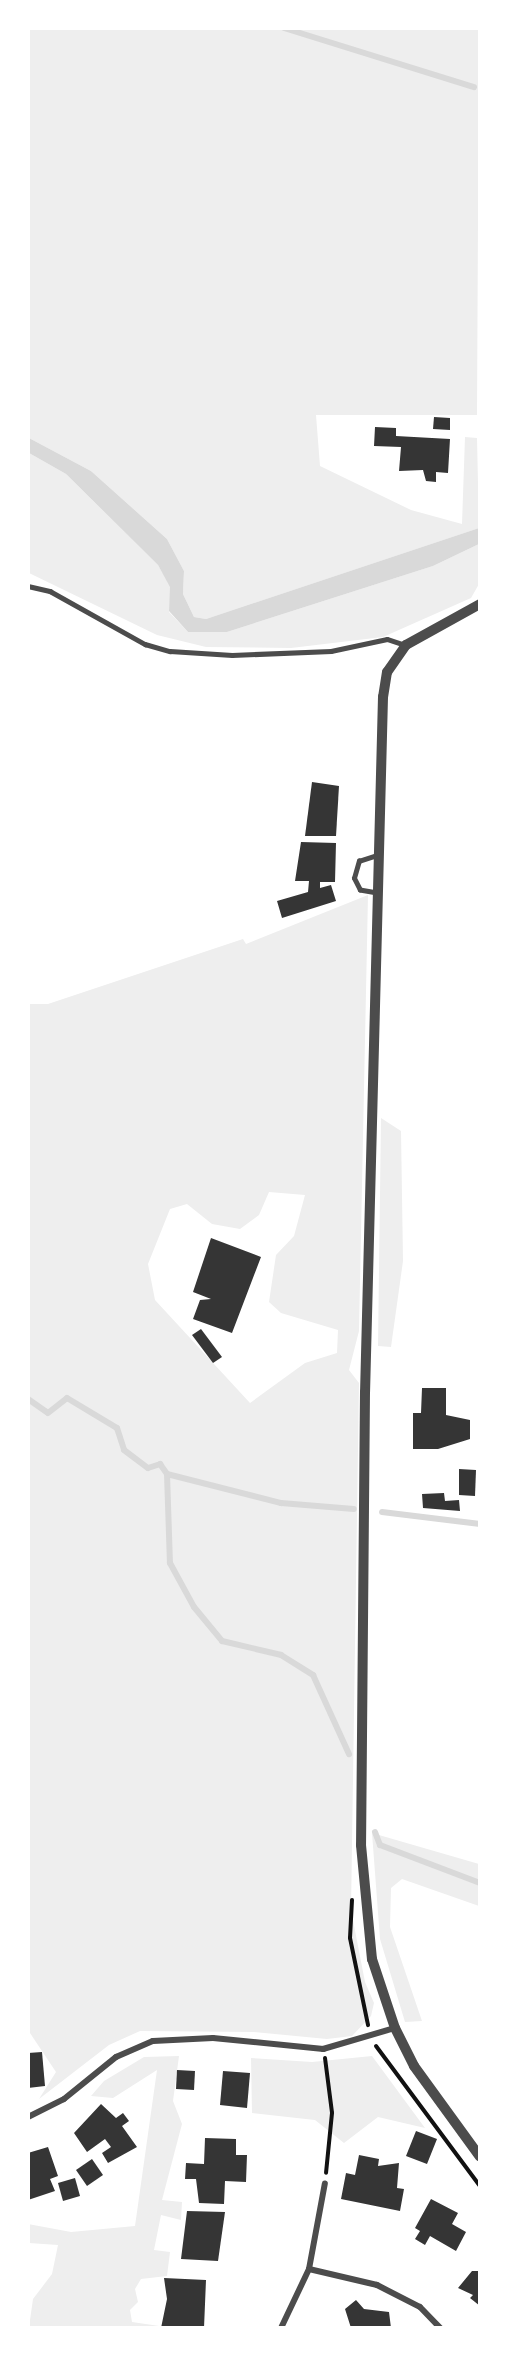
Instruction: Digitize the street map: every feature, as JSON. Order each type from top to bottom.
[{"type":"street","points":[[480,604],[406,645],[387,672],[383,697],[380,893],[366,1346],[361,1845],[372,1959],[395,2028],[414,2066],[480,2157]]},
{"type":"street","points":[[28,2117],[64,2099],[116,2057],[153,2041],[213,2038],[323,2049],[395,2028]]},
{"type":"street","points":[[281,2328],[309,2269],[325,2183]]},
{"type":"street","points":[[309,2269],[377,2285],[420,2307],[440,2328]]},
{"type":"lane","points":[[28,586],[50,591],[145,644],[170,651],[232,656],[331,651],[387,639],[406,645]]},
{"type":"lane","points":[[380,893],[360,890],[354,878],[359,861],[381,854]]},
{"type":"path","points":[[323,2049],[332,2113],[325,2183]]},
{"type":"shaded area","points":[[28,29],[479,29],[477,415],[316,415],[320,466],[411,510],[462,524],[465,437],[477,438],[479,528],[206,619],[194,617],[183,594],[184,571],[167,539],[91,471],[29,438]]},
{"type":"shaded area","points":[[29,438],[91,471],[167,539],[184,571],[183,594],[194,617],[206,619],[479,528],[479,544],[433,566],[227,632],[188,632],[169,611],[170,587],[158,565],[66,474],[29,453]]},
{"type":"shaded area","points":[[29,453],[66,474],[158,565],[171,587],[169,612],[188,632],[227,632],[433,566],[479,544],[479,584],[471,598],[383,637],[291,648],[206,647],[157,635],[29,573]]},
{"type":"shaded area","points":[[368,895],[359,1331],[349,1370],[359,1383],[351,1910],[365,1982],[374,2003],[371,2016],[352,2036],[327,2039],[254,2032],[140,2031],[109,2045],[39,2099],[56,2072],[28,2030],[28,1004],[48,1004],[243,939],[246,944]],"holes":[[[269,1192],[305,1195],[294,1236],[276,1255],[269,1302],[281,1313],[338,1330],[337,1353],[305,1363],[250,1403],[155,1300],[148,1264],[170,1209],[187,1204],[212,1224],[240,1229],[259,1215]]]},
{"type":"shaded area","points":[[381,1118],[401,1131],[403,1261],[391,1347],[378,1346]]},
{"type":"shaded area","points":[[372,1833],[479,1864],[479,1906],[402,1879],[391,1888],[390,1927],[422,2021],[405,2022],[380,1939]]},
{"type":"shaded area","points":[[179,2056],[173,2101],[182,2124],[162,2200],[182,2202],[181,2220],[161,2215],[154,2250],[170,2252],[167,2276],[141,2279],[135,2289],[138,2302],[130,2310],[132,2322],[166,2327],[29,2327],[33,2299],[52,2274],[58,2245],[29,2243],[28,2224],[71,2232],[135,2226],[157,2070],[113,2098],[91,2096],[104,2081],[144,2057]]},
{"type":"shaded area","points":[[372,2056],[425,2128],[378,2117],[344,2143],[315,2120],[252,2113],[251,2058],[312,2062]]},
{"type":"building","points":[[434,417],[450,418],[450,430],[433,429]]},
{"type":"building","points":[[375,427],[396,428],[396,436],[450,439],[448,473],[436,472],[436,482],[426,481],[423,470],[399,471],[401,447],[374,446]]},
{"type":"building","points":[[312,782],[339,786],[336,836],[305,836]]},
{"type":"building","points":[[301,842],[336,843],[335,882],[320,882],[320,888],[331,885],[336,901],[282,918],[277,901],[308,892],[309,881],[295,881]]},
{"type":"building","points":[[211,1238],[261,1257],[232,1333],[193,1319],[200,1300],[211,1299],[193,1292]]},
{"type":"building","points":[[201,1329],[222,1357],[213,1363],[192,1335]]},
{"type":"building","points":[[422,1388],[446,1388],[446,1415],[470,1420],[470,1439],[438,1449],[413,1449],[413,1413],[421,1413]]},
{"type":"building","points":[[459,1469],[476,1470],[475,1496],[459,1495]]},
{"type":"building","points":[[444,1493],[445,1501],[459,1500],[460,1511],[423,1508],[422,1494]]},
{"type":"building","points":[[42,2052],[45,2086],[28,2088],[28,2053]]},
{"type":"building","points":[[177,2070],[195,2071],[194,2090],[176,2089]]},
{"type":"building","points":[[223,2071],[250,2073],[247,2108],[220,2105]]},
{"type":"building","points":[[101,2104],[116,2118],[123,2113],[129,2121],[122,2126],[137,2147],[108,2163],[102,2153],[111,2147],[105,2139],[87,2152],[74,2133]]},
{"type":"building","points":[[416,2131],[437,2139],[427,2164],[406,2156]]},
{"type":"building","points":[[205,2138],[236,2139],[236,2155],[247,2155],[246,2182],[225,2181],[224,2204],[199,2203],[196,2179],[185,2179],[186,2163],[204,2164]]},
{"type":"building","points":[[48,2147],[58,2176],[50,2179],[55,2191],[28,2200],[28,2153]]},
{"type":"building","points":[[359,2155],[379,2159],[378,2166],[399,2163],[397,2188],[404,2189],[400,2211],[341,2199],[346,2173],[355,2175]]},
{"type":"building","points":[[92,2159],[103,2175],[87,2186],[76,2170]]},
{"type":"building","points":[[75,2178],[80,2196],[63,2201],[58,2183]]},
{"type":"building","points":[[431,2199],[458,2213],[452,2224],[466,2232],[456,2251],[430,2236],[425,2245],[415,2239],[420,2231],[415,2228]]},
{"type":"building","points":[[187,2211],[225,2212],[218,2261],[181,2259]]},
{"type":"building","points":[[472,2271],[480,2271],[480,2306],[470,2298],[473,2295],[458,2288]]},
{"type":"building","points":[[164,2278],[206,2280],[204,2328],[161,2328],[167,2299]]},
{"type":"building","points":[[356,2300],[364,2309],[389,2312],[391,2328],[351,2328],[345,2309]]},
{"type":"waterway","points":[[284,28],[474,87]]},
{"type":"waterway","points":[[28,1399],[48,1413],[67,1398],[117,1428],[124,1450],[148,1468],[160,1464],[167,1474],[170,1563],[194,1607],[222,1641],[281,1655],[313,1675],[349,1754]]},
{"type":"waterway","points":[[167,1474],[281,1503],[354,1509]]},
{"type":"waterway","points":[[382,1512],[480,1524]]},
{"type":"waterway","points":[[375,1832],[380,1845],[480,1883]]}]
